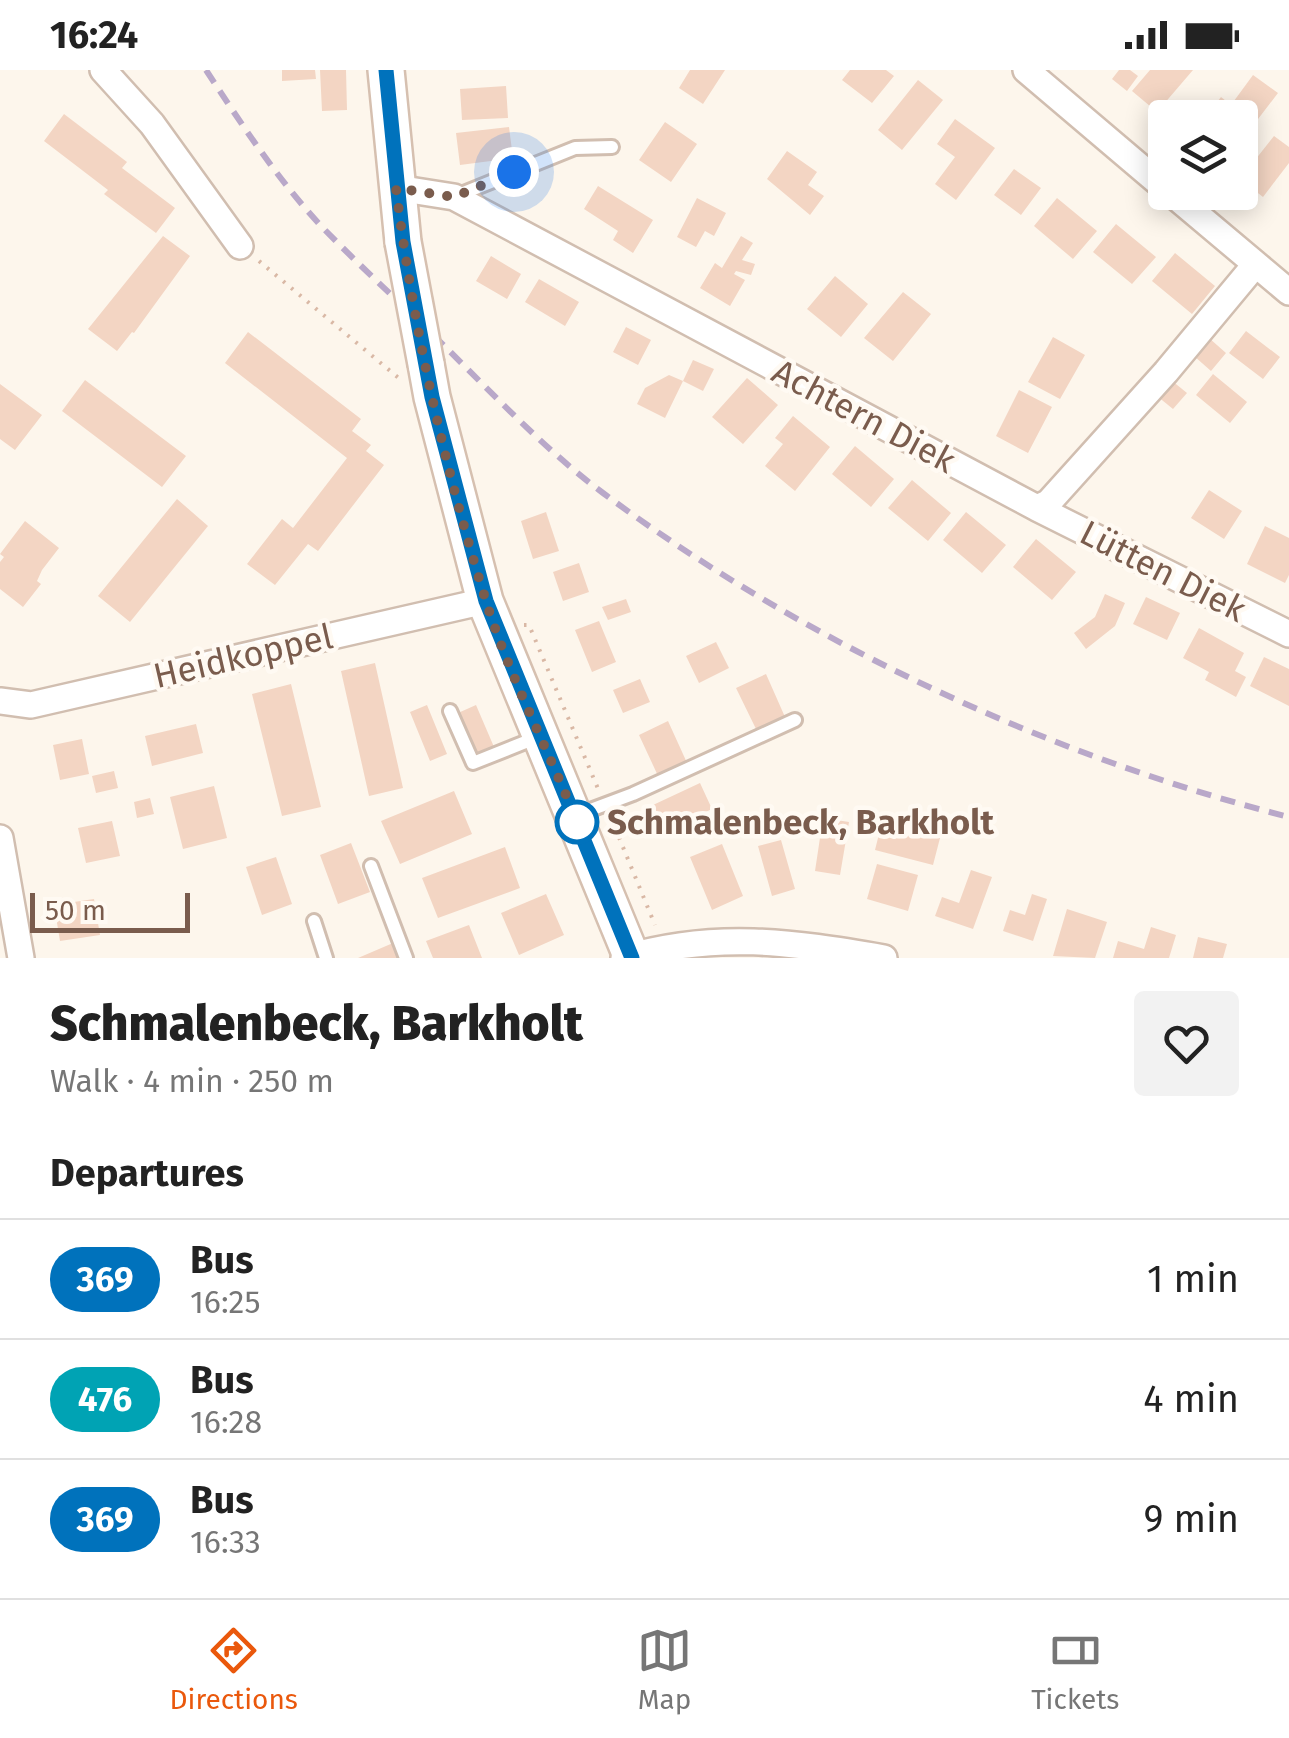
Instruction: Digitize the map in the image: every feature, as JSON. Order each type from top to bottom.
[{"type":"street","points":[[103,70],[152,124],[240,246]]},
{"type":"street","points":[[386,70],[403,242],[429,380],[490,612],[540,736],[590,810],[637,955],[728,942],[777,941],[884,958]]},
{"type":"street","points":[[1026,70],[1148,173]]},
{"type":"street","name":"Achtern Diek","points":[[396,188],[454,197],[1038,508]]},
{"type":"street","points":[[1191,210],[1289,292]]},
{"type":"street","points":[[1038,508],[1048,503],[1255,266]]},
{"type":"street","name":"Lütten Diek","points":[[1038,508],[1289,634]]},
{"type":"street","name":"Heidkoppel","points":[[0,701],[30,705],[490,612]]},
{"type":"street","points":[[0,838],[21,958]]},
{"type":"lane","points":[[454,197],[575,148],[612,147]]},
{"type":"lane","points":[[450,711],[472,763],[540,736]]},
{"type":"lane","points":[[590,810],[795,720]]},
{"type":"lane","points":[[371,866],[406,958]]},
{"type":"lane","points":[[314,921],[326,958]]},
{"type":"path","points":[[240,246],[400,379],[429,380]]},
{"type":"path","points":[[490,612],[529,625],[637,955]]},
{"type":"building","points":[[282,70],[315,70],[316,79],[282,81]]},
{"type":"building","points":[[320,70],[346,70],[347,110],[322,111]]},
{"type":"building","points":[[690,70],[725,70],[703,104],[679,88]]},
{"type":"building","points":[[850,70],[886,70],[894,76],[872,103],[842,80]]},
{"type":"building","points":[[1119,70],[1130,70],[1138,76],[1127,91],[1112,79]]},
{"type":"building","points":[[1150,70],[1193,70],[1167,100],[1148,100],[1148,104],[1132,91]]},
{"type":"building","points":[[1253,75],[1278,93],[1258,119],[1258,100],[1235,100]]},
{"type":"building","points":[[918,80],[943,100],[902,150],[878,130]]},
{"type":"building","points":[[506,86],[508,118],[462,120],[460,89]]},
{"type":"building","points":[[64,114],[127,162],[122,168],[175,208],[156,233],[44,141]]},
{"type":"building","points":[[955,119],[995,148],[956,200],[935,184],[955,157],[937,144]]},
{"type":"building","points":[[665,122],[697,144],[671,182],[639,160]]},
{"type":"building","points":[[509,127],[513,158],[460,165],[456,133]]},
{"type":"building","points":[[1274,136],[1289,147],[1289,163],[1263,197],[1258,193],[1258,156]]},
{"type":"building","points":[[787,151],[817,172],[808,185],[824,196],[810,215],[767,179]]},
{"type":"building","points":[[1014,169],[1041,188],[1021,215],[994,195]]},
{"type":"building","points":[[598,186],[653,220],[633,253],[613,240],[618,231],[584,209]]},
{"type":"building","points":[[697,198],[726,213],[714,236],[705,231],[696,247],[677,237]]},
{"type":"building","points":[[1057,198],[1097,231],[1073,259],[1034,226]]},
{"type":"building","points":[[1116,224],[1156,257],[1132,284],[1093,252]]},
{"type":"building","points":[[163,236],[190,256],[117,351],[88,329]]},
{"type":"building","points":[[741,236],[753,243],[742,260],[755,264],[751,275],[736,271],[734,274],[745,280],[730,306],[700,288],[715,263],[722,268]]},
{"type":"building","points":[[1175,253],[1215,286],[1192,314],[1152,281]]},
{"type":"building","points":[[491,256],[521,274],[507,299],[476,281]]},
{"type":"building","points":[[835,276],[868,304],[841,337],[807,309]]},
{"type":"building","points":[[539,279],[579,302],[565,326],[525,302]]},
{"type":"building","points":[[903,292],[931,314],[893,361],[864,338]]},
{"type":"building","points":[[626,327],[651,340],[638,365],[613,352]]},
{"type":"building","points":[[1246,331],[1280,357],[1263,379],[1229,353]]},
{"type":"building","points":[[248,332],[361,419],[352,431],[371,445],[366,451],[384,465],[318,551],[308,544],[275,585],[247,564],[282,519],[293,528],[347,458],[225,363]]},
{"type":"building","points":[[1053,337],[1085,355],[1060,399],[1028,382]]},
{"type":"building","points":[[1209,338],[1226,353],[1211,371],[1194,356]]},
{"type":"building","points":[[693,360],[714,369],[703,391],[683,381]]},
{"type":"building","points":[[1213,374],[1247,402],[1230,423],[1196,395]]},
{"type":"building","points":[[669,375],[683,381],[665,418],[637,404],[645,388]]},
{"type":"building","points":[[747,378],[778,405],[743,444],[712,417]]},
{"type":"building","points":[[85,380],[186,456],[162,487],[62,411]]},
{"type":"building","points":[[1171,380],[1187,393],[1173,409],[1157,396]]},
{"type":"building","points":[[0,384],[42,415],[15,450],[0,439]]},
{"type":"building","points":[[1019,390],[1052,407],[1028,453],[996,436]]},
{"type":"building","points":[[793,416],[830,447],[795,491],[765,466],[783,444],[775,438]]},
{"type":"building","points":[[855,446],[894,479],[871,507],[832,474]]},
{"type":"building","points":[[912,480],[951,513],[928,541],[888,508]]},
{"type":"building","points":[[1209,490],[1242,511],[1224,539],[1191,518]]},
{"type":"building","points":[[177,499],[208,526],[130,622],[98,596]]},
{"type":"building","points":[[546,512],[559,551],[533,559],[521,521]]},
{"type":"building","points":[[966,512],[1006,545],[982,573],[943,540]]},
{"type":"building","points":[[25,521],[59,548],[42,570],[37,581],[41,584],[23,607],[0,589],[0,562],[4,557],[0,554]]},
{"type":"building","points":[[1265,526],[1289,538],[1289,575],[1285,583],[1247,564]]},
{"type":"building","points":[[1036,539],[1076,572],[1052,600],[1013,567]]},
{"type":"building","points":[[579,563],[589,592],[563,601],[553,572]]},
{"type":"building","points":[[1105,594],[1125,603],[1115,626],[1086,649],[1074,633],[1095,617]]},
{"type":"building","points":[[1146,597],[1180,613],[1167,640],[1133,624]]},
{"type":"building","points":[[626,599],[631,612],[608,620],[602,607]]},
{"type":"building","points":[[599,621],[616,662],[592,672],[575,630]]},
{"type":"building","points":[[1199,628],[1244,653],[1235,671],[1246,677],[1236,697],[1205,680],[1209,672],[1183,658]]},
{"type":"building","points":[[716,642],[729,668],[699,683],[686,656]]},
{"type":"building","points":[[1264,657],[1289,669],[1289,706],[1250,686]]},
{"type":"building","points":[[375,663],[403,788],[369,796],[341,671]]},
{"type":"building","points":[[766,674],[785,717],[757,731],[736,688]]},
{"type":"building","points":[[640,679],[650,702],[623,713],[613,690]]},
{"type":"building","points":[[291,684],[321,807],[282,816],[252,694]]},
{"type":"building","points":[[427,705],[447,754],[430,761],[410,712]]},
{"type":"building","points":[[476,705],[494,747],[476,755],[458,713]]},
{"type":"building","points":[[668,721],[688,765],[659,778],[639,735]]},
{"type":"building","points":[[196,724],[203,753],[152,766],[145,736]]},
{"type":"building","points":[[82,739],[89,774],[60,780],[53,745]]},
{"type":"building","points":[[114,771],[118,788],[96,793],[92,776]]},
{"type":"building","points":[[700,783],[712,809],[665,831],[653,805]]},
{"type":"building","points":[[214,786],[227,838],[183,849],[170,797]]},
{"type":"building","points":[[454,791],[472,834],[400,864],[381,821]]},
{"type":"building","points":[[150,798],[154,814],[137,818],[134,802]]},
{"type":"building","points":[[823,818],[849,822],[840,875],[815,871]]},
{"type":"building","points":[[112,821],[120,856],[86,863],[78,828]]},
{"type":"building","points":[[882,822],[940,838],[933,865],[875,850]]},
{"type":"building","points":[[781,840],[795,889],[772,896],[758,846]]},
{"type":"building","points":[[351,843],[370,892],[338,904],[320,855]]},
{"type":"building","points":[[722,844],[743,896],[712,910],[690,857]]},
{"type":"building","points":[[505,847],[520,888],[438,918],[422,878]]},
{"type":"building","points":[[276,857],[292,904],[262,915],[246,867]]},
{"type":"building","points":[[877,864],[918,875],[908,911],[867,899]]},
{"type":"building","points":[[971,870],[992,877],[973,929],[935,916],[942,897],[959,903]]},
{"type":"building","points":[[546,894],[564,935],[519,955],[501,913]]},
{"type":"building","points":[[1032,894],[1047,899],[1033,941],[1003,931],[1010,910],[1025,915]]},
{"type":"building","points":[[94,899],[100,935],[60,941],[54,905]]},
{"type":"building","points":[[1067,909],[1107,922],[1095,958],[1053,956]]},
{"type":"building","points":[[469,925],[482,958],[433,958],[426,941]]},
{"type":"building","points":[[1151,927],[1176,935],[1169,958],[1113,958],[1118,941],[1144,949]]},
{"type":"building","points":[[1198,937],[1227,944],[1223,958],[1193,958]]},
{"type":"building","points":[[393,943],[399,958],[358,958]]},
{"type":"railway","points":[[206,70],[276,171],[336,241],[557,456],[680,547],[760,597],[930,688],[1108,761],[1198,792],[1289,817]]},
{"type":"bus line","name":"369","points":[[386,70],[403,242],[432,397],[486,601],[632,958]]},
{"type":"place","name":"Schmalenbeck, Barkholt","points":[[577,822]]},
{"type":"route","points":[[514,172],[454,197],[396,188],[432,397],[486,601],[577,822]]}]
